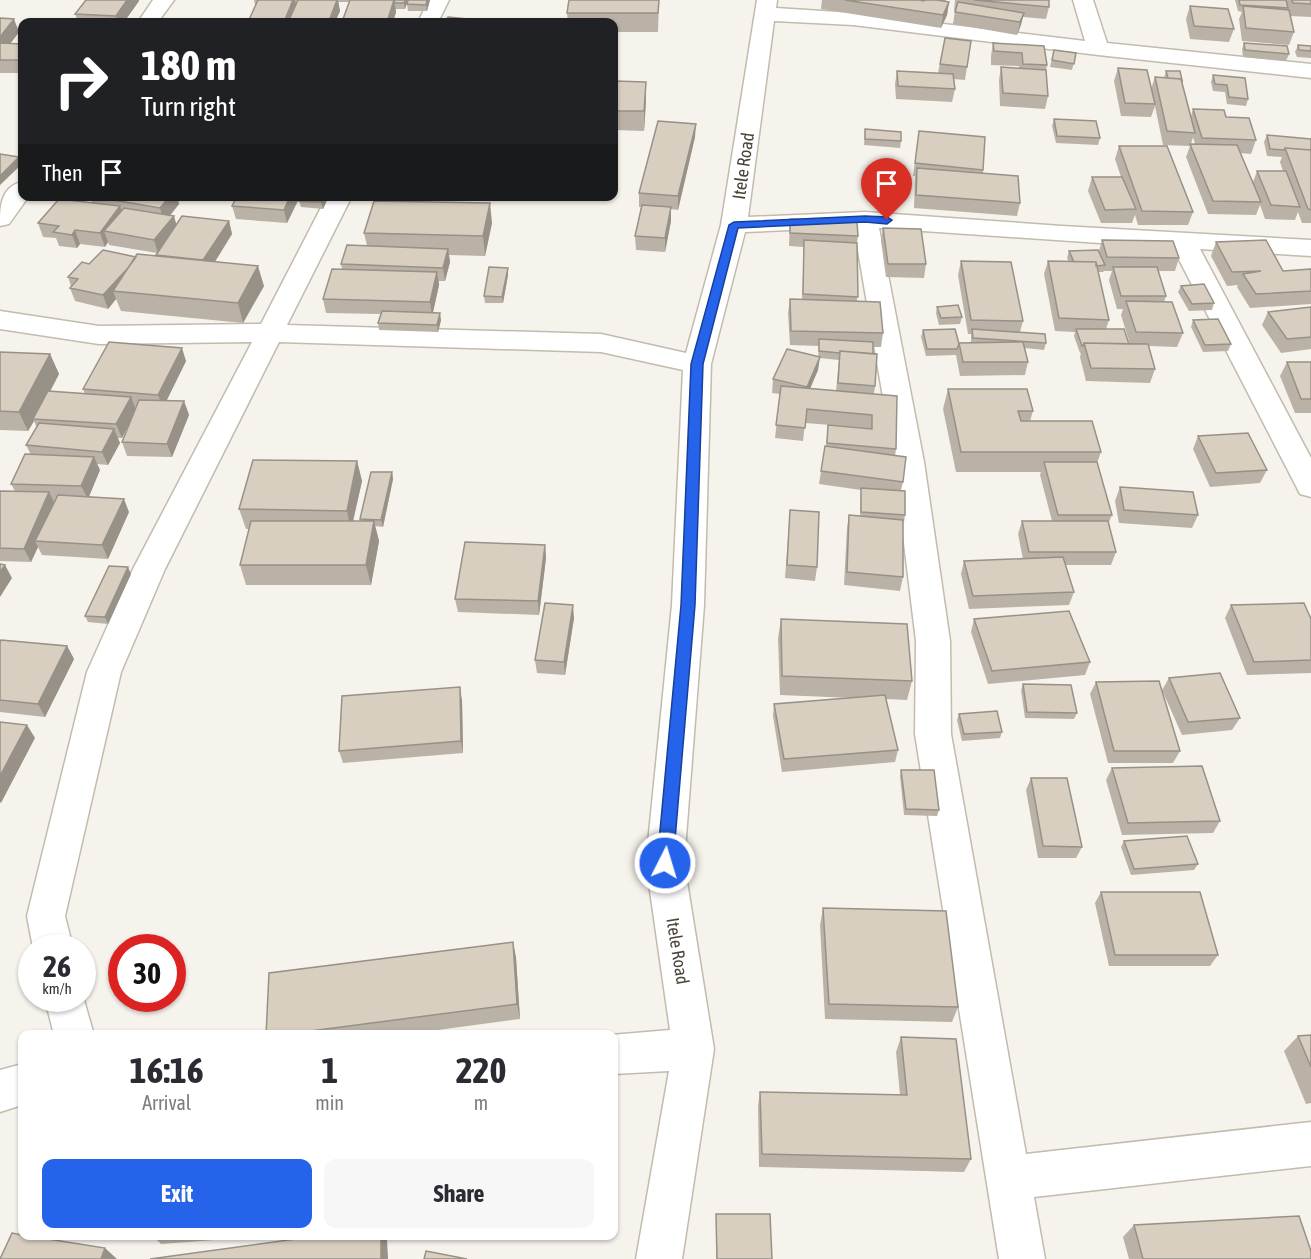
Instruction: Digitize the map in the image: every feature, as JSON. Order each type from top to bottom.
[{"type":"street","points":[[150,18],[164,0]]},
{"type":"street","points":[[430,18],[439,0]]},
{"type":"street","points":[[1083,0],[1098,49]]},
{"type":"street","points":[[766,7],[1098,49],[1311,71]]},
{"type":"street","name":"Itele Road","points":[[659,1259],[693,1049],[665,863],[688,605],[697,364],[734,225],[766,7]]},
{"type":"street","points":[[0,219],[18,194]]},
{"type":"street","points":[[50,934],[46,916],[104,672],[149,568],[337,201]]},
{"type":"street","points":[[734,225],[865,219],[1062,234],[1311,248]]},
{"type":"street","points":[[865,219],[909,462],[933,641],[933,734],[1022,1259]]},
{"type":"street","points":[[1182,240],[1311,486]]},
{"type":"street","points":[[0,320],[99,335],[271,333],[341,337],[601,343],[697,364]]},
{"type":"street","points":[[68,1012],[73,1030]]},
{"type":"street","points":[[618,1054],[693,1049]]},
{"type":"street","points":[[0,1090],[18,1086]]},
{"type":"street","points":[[1009,1178],[1311,1144]]},
{"type":"building","points":[[86,0],[127,0],[116,16],[75,14]]},
{"type":"building","points":[[258,0],[293,0],[286,18],[250,18]]},
{"type":"building","points":[[298,0],[337,0],[330,18],[290,18]]},
{"type":"building","points":[[350,0],[394,0],[388,18],[343,18]]},
{"type":"building","points":[[394,0],[405,0],[404,3],[395,3]]},
{"type":"building","points":[[408,0],[427,0],[426,5],[407,4]]},
{"type":"building","points":[[569,0],[659,0],[658,13],[567,13]]},
{"type":"building","points":[[845,0],[937,0],[949,2],[943,15]]},
{"type":"building","points":[[974,0],[1049,0],[1049,7]]},
{"type":"building","points":[[1239,0],[1286,0],[1288,8],[1240,5]]},
{"type":"building","points":[[1292,0],[1311,0],[1311,4],[1293,3]]},
{"type":"building","points":[[958,2],[1024,13],[1020,22],[955,12]]},
{"type":"building","points":[[1190,6],[1228,9],[1234,29],[1194,26]]},
{"type":"building","points":[[1243,6],[1289,10],[1294,32],[1246,28]]},
{"type":"building","points":[[0,18],[14,19],[0,37]]},
{"type":"building","points":[[945,38],[971,41],[967,67],[940,64]]},
{"type":"building","points":[[0,43],[18,44],[18,60],[0,60]]},
{"type":"building","points":[[993,43],[1044,46],[1047,65],[1023,64],[1022,53],[994,51]]},
{"type":"building","points":[[1244,43],[1287,46],[1289,54],[1245,50]]},
{"type":"building","points":[[1298,45],[1311,46],[1311,51],[1299,50]]},
{"type":"building","points":[[1054,50],[1076,53],[1074,64],[1052,60]]},
{"type":"building","points":[[1001,67],[1046,70],[1048,96],[1003,93]]},
{"type":"building","points":[[1118,68],[1147,70],[1155,104],[1125,103]]},
{"type":"building","points":[[897,71],[953,74],[955,89],[898,86]]},
{"type":"building","points":[[1166,71],[1180,71],[1182,80],[1168,78]]},
{"type":"building","points":[[1213,75],[1245,78],[1248,99],[1229,97],[1227,85],[1215,84]]},
{"type":"building","points":[[1155,77],[1181,79],[1195,133],[1167,131]]},
{"type":"building","points":[[618,81],[646,82],[644,111],[618,111]]},
{"type":"building","points":[[1193,109],[1224,110],[1226,117],[1249,118],[1256,140],[1202,138]]},
{"type":"building","points":[[1054,119],[1096,121],[1100,138],[1057,136]]},
{"type":"building","points":[[658,121],[696,124],[678,196],[639,193]]},
{"type":"building","points":[[865,129],[901,132],[901,141],[865,139]]},
{"type":"building","points":[[919,131],[985,137],[983,170],[915,163]]},
{"type":"building","points":[[1267,135],[1311,139],[1311,150],[1270,149]]},
{"type":"building","points":[[1190,144],[1237,145],[1261,202],[1213,201]]},
{"type":"building","points":[[1119,146],[1167,146],[1193,212],[1142,211]]},
{"type":"building","points":[[1285,148],[1311,150],[1311,210],[1308,209]]},
{"type":"building","points":[[0,154],[18,157],[18,158],[0,176]]},
{"type":"building","points":[[917,168],[1018,176],[1020,203],[916,195]]},
{"type":"building","points":[[1257,171],[1286,171],[1300,207],[1271,205]]},
{"type":"building","points":[[1092,177],[1122,177],[1136,209],[1105,210]]},
{"type":"building","points":[[57,201],[120,206],[100,233],[75,230],[72,235],[53,232],[59,226],[38,223]]},
{"type":"building","points":[[119,201],[166,201],[160,208]]},
{"type":"building","points":[[234,201],[288,201],[284,210],[232,206]]},
{"type":"building","points":[[374,201],[490,203],[483,236],[364,233]]},
{"type":"building","points":[[642,205],[671,207],[665,238],[635,236]]},
{"type":"building","points":[[124,208],[174,216],[154,240],[104,231]]},
{"type":"building","points":[[182,216],[229,221],[203,260],[156,255]]},
{"type":"building","points":[[790,219],[857,222],[858,236],[790,233]]},
{"type":"building","points":[[883,228],[921,229],[926,264],[888,264]]},
{"type":"building","points":[[804,240],[857,243],[858,297],[803,294]]},
{"type":"building","points":[[1102,240],[1173,241],[1179,258],[1107,257]]},
{"type":"building","points":[[1266,240],[1283,271],[1311,269],[1311,291],[1256,294],[1243,274],[1261,271],[1232,272],[1216,242]]},
{"type":"building","points":[[347,245],[448,249],[443,268],[341,264]]},
{"type":"building","points":[[103,250],[136,257],[103,295],[70,288],[78,279],[68,277],[82,262],[89,264]]},
{"type":"building","points":[[1098,250],[1105,265],[1096,266],[1096,262],[1074,262],[1069,251]]},
{"type":"building","points":[[137,254],[258,266],[238,303],[113,291]]},
{"type":"building","points":[[961,261],[1011,262],[1023,321],[971,320]]},
{"type":"building","points":[[1048,261],[1096,262],[1109,320],[1059,318]]},
{"type":"building","points":[[489,267],[508,268],[502,297],[484,296]]},
{"type":"building","points":[[1113,267],[1157,267],[1166,296],[1121,296]]},
{"type":"building","points":[[332,269],[437,272],[430,302],[323,299]]},
{"type":"building","points":[[1204,284],[1214,303],[1192,304],[1181,286]]},
{"type":"building","points":[[790,299],[880,302],[883,333],[791,331]]},
{"type":"building","points":[[1126,301],[1172,302],[1183,333],[1136,332]]},
{"type":"building","points":[[958,305],[962,317],[941,318],[937,307]]},
{"type":"building","points":[[1311,307],[1311,337],[1287,339],[1268,312]]},
{"type":"building","points":[[382,311],[440,313],[437,325],[378,323]]},
{"type":"building","points":[[1218,319],[1231,344],[1205,345],[1193,320]]},
{"type":"building","points":[[955,329],[959,344],[957,349],[927,349],[923,330]]},
{"type":"building","points":[[972,329],[1045,334],[1046,343],[973,338]]},
{"type":"building","points":[[1076,329],[1124,329],[1129,344],[1084,343],[1082,346]]},
{"type":"building","points":[[819,339],[873,342],[873,354],[819,351]]},
{"type":"building","points":[[109,342],[182,348],[158,395],[83,389]]},
{"type":"building","points":[[1023,342],[1028,362],[963,362],[959,343]]},
{"type":"building","points":[[1084,343],[1148,344],[1155,369],[1091,368]]},
{"type":"building","points":[[787,349],[820,357],[807,387],[773,379]]},
{"type":"building","points":[[840,351],[877,354],[875,386],[838,383]]},
{"type":"building","points":[[0,352],[50,354],[19,412],[0,411]]},
{"type":"building","points":[[1287,362],[1311,362],[1311,399],[1301,399]]},
{"type":"building","points":[[781,386],[897,396],[896,449],[827,443],[828,425],[872,429],[872,415],[807,409],[805,428],[776,425]]},
{"type":"building","points":[[948,389],[1027,389],[1033,411],[1018,411],[1021,421],[1092,421],[1101,452],[961,452]]},
{"type":"building","points":[[48,391],[131,397],[116,424],[33,419]]},
{"type":"building","points":[[139,400],[184,401],[167,444],[122,442]]},
{"type":"building","points":[[39,423],[114,429],[102,452],[26,445]]},
{"type":"building","points":[[1248,433],[1267,470],[1216,473],[1198,436]]},
{"type":"building","points":[[825,446],[906,457],[903,482],[821,471]]},
{"type":"building","points":[[25,454],[94,457],[81,486],[11,484]]},
{"type":"building","points":[[253,460],[357,461],[347,511],[239,509]]},
{"type":"building","points":[[1044,462],[1097,462],[1112,515],[1058,515]]},
{"type":"building","points":[[371,472],[392,472],[381,520],[360,519]]},
{"type":"building","points":[[1120,487],[1193,492],[1198,515],[1124,510]]},
{"type":"building","points":[[861,488],[905,491],[905,515],[861,512]]},
{"type":"building","points":[[0,491],[49,492],[24,549],[0,548]]},
{"type":"building","points":[[58,495],[124,499],[102,545],[35,541]]},
{"type":"building","points":[[790,510],[819,512],[817,567],[787,565]]},
{"type":"building","points":[[849,515],[903,520],[903,577],[847,572]]},
{"type":"building","points":[[251,521],[374,521],[366,565],[240,565]]},
{"type":"building","points":[[1022,521],[1108,521],[1116,552],[1029,552]]},
{"type":"building","points":[[465,542],[545,545],[538,601],[455,599]]},
{"type":"building","points":[[1063,557],[1074,592],[973,596],[964,561]]},
{"type":"building","points":[[109,566],[128,567],[105,617],[85,616]]},
{"type":"building","points":[[545,603],[573,605],[564,662],[535,660]]},
{"type":"building","points":[[1304,603],[1311,619],[1311,660],[1254,662],[1231,605]]},
{"type":"building","points":[[1069,611],[1090,662],[992,671],[974,619]]},
{"type":"building","points":[[781,619],[907,624],[912,681],[782,676]]},
{"type":"building","points":[[1,640],[67,646],[38,704],[0,700]]},
{"type":"building","points":[[1220,673],[1240,718],[1188,722],[1169,678]]},
{"type":"building","points":[[1159,681],[1180,751],[1114,751],[1096,682]]},
{"type":"building","points":[[1023,684],[1071,685],[1077,713],[1027,712]]},
{"type":"building","points":[[460,687],[461,741],[339,751],[342,696]]},
{"type":"building","points":[[885,695],[898,750],[784,759],[774,704]]},
{"type":"building","points":[[997,711],[1002,732],[964,734],[959,714]]},
{"type":"building","points":[[0,722],[27,725],[0,776]]},
{"type":"building","points":[[1202,766],[1220,821],[1128,823],[1112,768]]},
{"type":"building","points":[[901,770],[934,770],[939,810],[906,809]]},
{"type":"building","points":[[1031,778],[1067,778],[1082,847],[1043,846]]},
{"type":"building","points":[[1187,836],[1198,864],[1134,869],[1124,841]]},
{"type":"building","points":[[1101,892],[1200,892],[1218,955],[1115,955]]},
{"type":"building","points":[[823,908],[946,911],[958,1007],[829,1004]]},
{"type":"building","points":[[513,942],[517,1004],[318,1030],[266,1030],[269,973]]},
{"type":"building","points":[[1311,1035],[1311,1067],[1298,1036]]},
{"type":"building","points":[[901,1037],[956,1039],[971,1159],[762,1154],[760,1092],[907,1095]]},
{"type":"building","points":[[716,1214],[770,1214],[772,1259],[717,1259]]},
{"type":"building","points":[[1299,1216],[1311,1251],[1311,1259],[1143,1259],[1134,1225]]},
{"type":"building","points":[[12,1233],[18,1234],[18,1240],[54,1240],[105,1248],[101,1259],[0,1259]]},
{"type":"building","points":[[288,1240],[381,1240],[381,1259],[150,1259]]},
{"type":"building","points":[[426,1251],[467,1259],[424,1259]]},
{"type":"route","points":[[665,863],[688,605],[697,364],[734,225],[887,220]]}]
